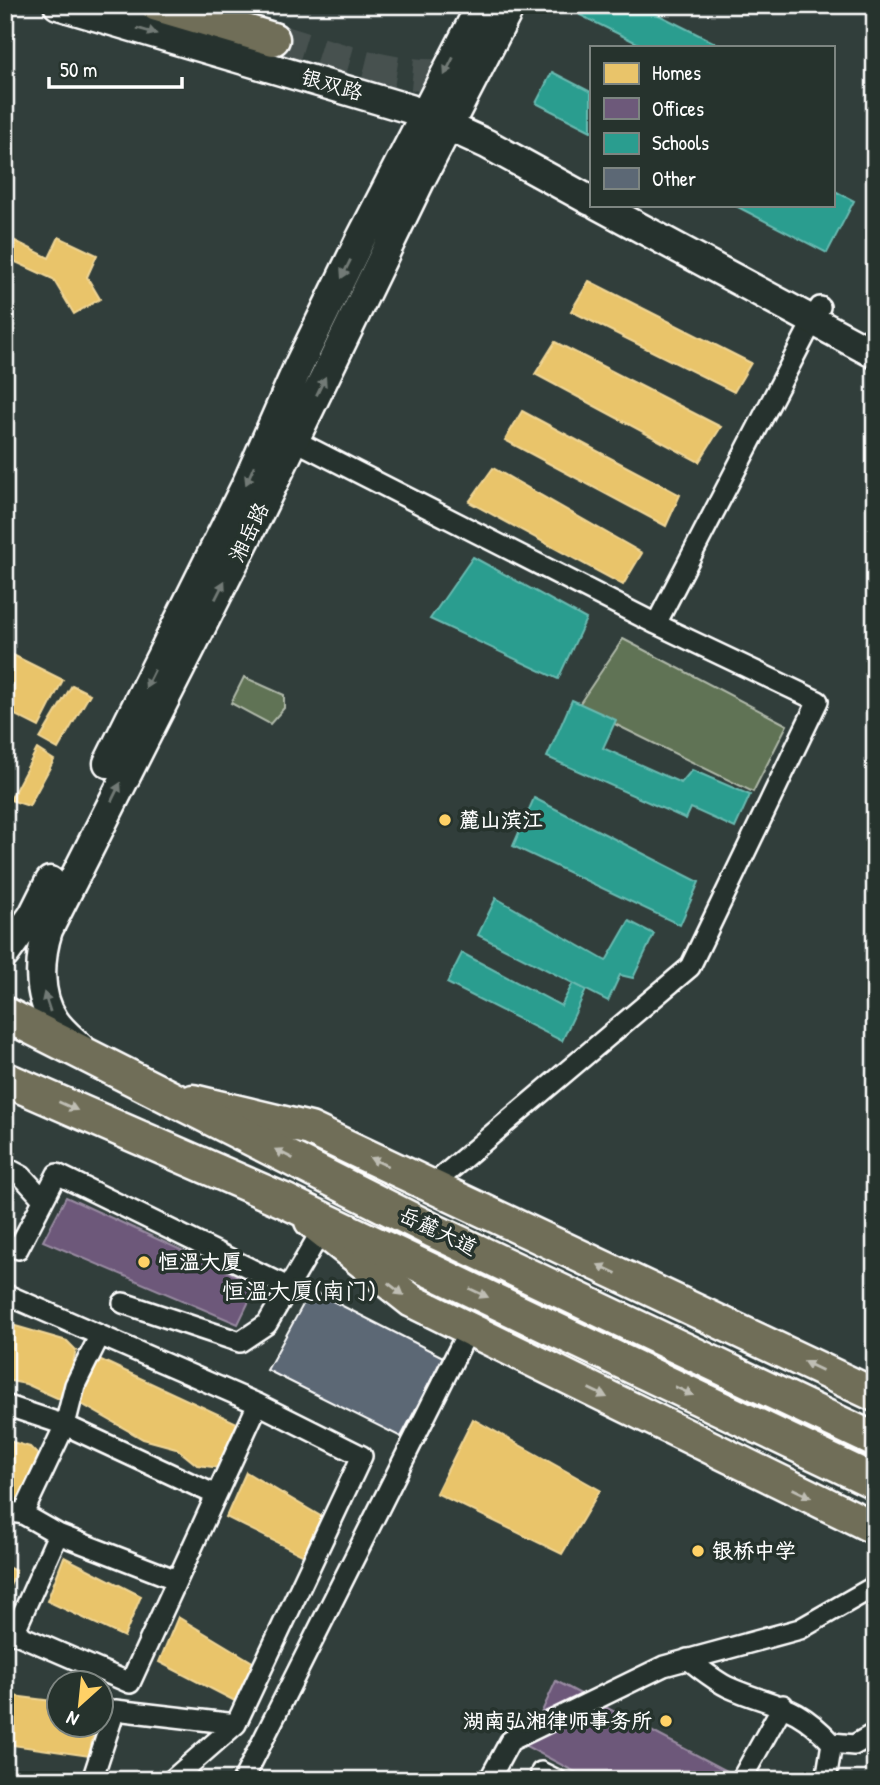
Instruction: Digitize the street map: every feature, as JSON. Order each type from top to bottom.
[{"type":"highway","name":"岳麓大道","points":[[5,1014],[432,1230],[875,1440]]},
{"type":"highway","name":"岳麓大道","points":[[5,1079],[285,1201],[875,1482]]},
{"type":"main road","name":"银双路","points":[[58,5],[383,100],[440,113],[590,184]]},
{"type":"main road","name":"银双路","points":[[130,5],[392,83],[590,200]]},
{"type":"main road","points":[[157,5],[273,39]]},
{"type":"main road","name":"湘岳路","points":[[88,1055],[54,1021],[46,1001],[41,964],[48,930],[294,440],[440,113],[481,5]]},
{"type":"main road","name":"湘岳路","points":[[5,954],[33,915],[247,483],[298,367],[440,113],[511,5]]},
{"type":"main road","points":[[600,206],[816,314],[875,336]]},
{"type":"main road","points":[[631,206],[816,314],[875,354]]},
{"type":"main road","points":[[169,1095],[310,1129],[875,1395]]},
{"type":"main road","points":[[285,1201],[412,1301],[875,1528]]},
{"type":"street","points":[[656,624],[816,314]]},
{"type":"street","points":[[294,440],[656,624],[818,701],[691,967],[431,1186]]},
{"type":"street","points":[[5,1167],[22,1176],[42,1198]]},
{"type":"street","points":[[5,1242],[18,1249],[42,1198],[57,1174],[288,1287]]},
{"type":"street","points":[[123,1303],[240,1342],[267,1324],[322,1230]]},
{"type":"street","points":[[5,1294],[258,1404],[362,1455],[236,1724],[172,1780]]},
{"type":"street","points":[[243,1780],[469,1329]]},
{"type":"street","points":[[100,1335],[75,1385],[65,1425],[14,1513],[58,1534],[177,1580]]},
{"type":"street","points":[[58,1534],[10,1632],[130,1683],[258,1404]]},
{"type":"street","points":[[5,1405],[65,1425],[216,1495]]},
{"type":"street","points":[[489,1780],[510,1741],[664,1666],[800,1629],[875,1586]]},
{"type":"street","points":[[687,1659],[728,1686],[783,1704],[812,1722],[832,1743],[854,1745],[875,1733]]},
{"type":"street","points":[[741,1780],[783,1704]]},
{"type":"street","points":[[92,1780],[115,1710],[236,1724]]},
{"type":"street","points":[[826,1780],[832,1743]]},
{"type":"green space","points":[[623,639],[787,725],[753,792],[578,706]]},
{"type":"green space","points":[[244,677],[284,695],[284,708],[270,724],[231,703]]},
{"type":"building: Homes","points":[[5,236],[49,258],[59,237],[97,255],[87,277],[100,299],[74,314],[53,279],[5,257]]},
{"type":"building: Homes","points":[[589,281],[751,363],[734,392],[571,311]]},
{"type":"building: Homes","points":[[555,342],[721,427],[699,462],[535,374]]},
{"type":"building: Homes","points":[[522,411],[680,495],[666,526],[505,440]]},
{"type":"building: Homes","points":[[493,468],[642,553],[623,585],[469,502]]},
{"type":"building: Homes","points":[[9,653],[63,680],[39,727],[5,710],[5,660]]},
{"type":"building: Homes","points":[[72,685],[90,694],[58,749],[40,739]]},
{"type":"building: Homes","points":[[37,749],[54,760],[29,806],[10,800]]},
{"type":"building: Homes","points":[[5,1323],[67,1341],[76,1350],[64,1401],[26,1384],[5,1380]]},
{"type":"building: Homes","points":[[99,1359],[237,1423],[220,1468],[197,1465],[176,1448],[143,1439],[80,1403]]},
{"type":"building: Homes","points":[[473,1419],[600,1490],[562,1554],[436,1493]]},
{"type":"building: Homes","points":[[5,1440],[30,1447],[39,1456],[27,1507],[5,1497]]},
{"type":"building: Homes","points":[[246,1472],[322,1517],[304,1556],[226,1517]]},
{"type":"building: Homes","points":[[64,1557],[141,1596],[124,1637],[47,1601]]},
{"type":"building: Homes","points":[[5,1566],[16,1571],[5,1598]]},
{"type":"building: Homes","points":[[178,1617],[254,1663],[237,1702],[159,1662]]},
{"type":"building: Homes","points":[[5,1695],[46,1700],[46,1740],[92,1740],[89,1756],[5,1744]]},
{"type":"building: Offices","points":[[66,1197],[257,1285],[238,1324],[43,1241]]},
{"type":"building: Offices","points":[[556,1681],[744,1780],[590,1780],[526,1746]]},
{"type":"building: Schools","points":[[584,5],[639,5],[721,46],[643,46],[580,15]]},
{"type":"building: Schools","points":[[552,72],[590,91],[590,130],[536,103]]},
{"type":"building: Schools","points":[[834,191],[854,201],[827,253],[736,206],[834,206]]},
{"type":"building: Schools","points":[[473,557],[586,619],[558,679],[430,619]]},
{"type":"building: Schools","points":[[572,700],[616,720],[603,748],[681,783],[692,770],[750,795],[735,828],[691,808],[686,819],[547,757]]},
{"type":"building: Schools","points":[[534,798],[699,882],[680,925],[513,846]]},
{"type":"building: Schools","points":[[496,898],[606,961],[629,921],[654,934],[633,978],[620,975],[608,1001],[478,935]]},
{"type":"building: Schools","points":[[462,953],[561,1006],[573,983],[586,990],[562,1041],[447,983]]},
{"type":"building: Other","points":[[311,1290],[443,1357],[401,1437],[267,1370]]},
{"type":"tunnel","points":[[273,39],[346,61],[395,72],[420,75],[470,72]]},
{"type":"place","name":"麓山滨江","points":[[445,820]]},
{"type":"place","name":"恒温大厦","points":[[144,1262]]},
{"type":"place","name":"银桥中学","points":[[698,1551]]},
{"type":"place","name":"湖南弘湘律师事务所","points":[[666,1721]]},
{"type":"district","name":"恒温大厦(南门)","points":[[299,1291]]}]
